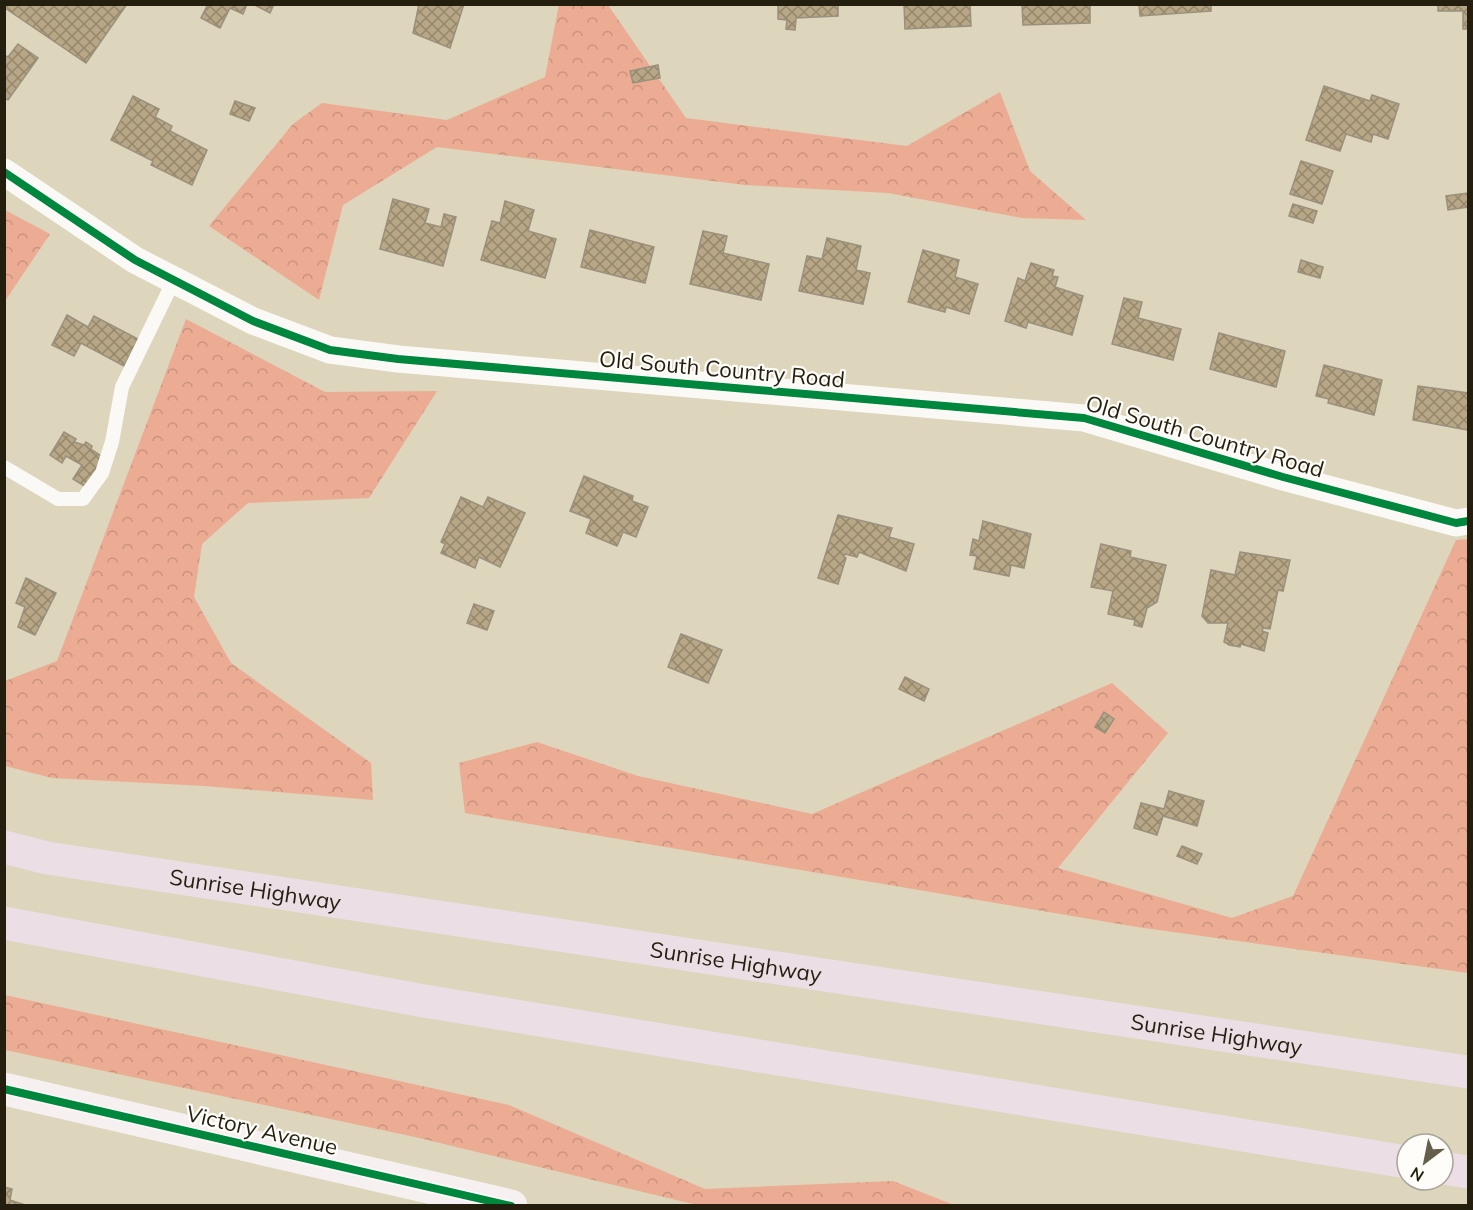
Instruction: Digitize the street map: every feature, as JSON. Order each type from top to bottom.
[{"type":"highway","name":"Sunrise Highway","points":[[4,847],[47,858],[1468,1072]]},
{"type":"highway","points":[[4,924],[424,1001],[1395,1160]]},
{"type":"street","name":"Old South Country Road","points":[[4,172],[135,260],[253,321],[330,350],[398,359],[1084,418],[1295,480],[1456,523],[1468,521]]},
{"type":"street","name":"Victory Avenue","points":[[4,1089],[511,1206]]},
{"type":"lane","points":[[4,467],[58,499],[83,499],[102,473],[112,442],[122,387],[174,280]]},
{"type":"green space","points":[[559,4],[608,5],[686,118],[907,146],[1000,92],[1030,171],[1086,220],[1022,218],[888,193],[745,185],[437,147],[343,205],[319,300],[209,226],[293,124],[322,103],[447,120],[545,77]]},
{"type":"green space","points":[[5,210],[50,234],[5,301]]},
{"type":"green space","points":[[186,319],[325,392],[437,391],[369,498],[248,503],[202,544],[194,597],[231,663],[371,763],[373,800],[205,786],[52,778],[5,766],[5,681],[57,661]]},
{"type":"green space","points":[[1468,539],[1468,973],[1137,927],[465,813],[459,763],[537,742],[638,776],[812,814],[1112,683],[1168,733],[1058,868],[1232,918],[1293,896],[1456,540]]},
{"type":"green space","points":[[5,995],[509,1105],[705,1189],[893,1181],[954,1205],[697,1205],[415,1137],[5,1050]]},
{"type":"building","points":[[7,4],[127,4],[86,63],[5,8]]},
{"type":"building","points":[[208,4],[247,4],[243,14],[230,8],[220,28],[201,18]]},
{"type":"building","points":[[253,4],[274,4],[270,13]]},
{"type":"building","points":[[419,4],[464,4],[450,48],[413,33]]},
{"type":"building","points":[[778,4],[838,4],[838,16],[796,18],[795,30],[786,29],[787,20],[778,19]]},
{"type":"building","points":[[904,4],[970,4],[971,26],[905,29]]},
{"type":"building","points":[[1022,4],[1090,4],[1090,23],[1023,25]]},
{"type":"building","points":[[1139,4],[1211,4],[1211,11],[1140,16]]},
{"type":"building","points":[[1438,4],[1468,4],[1468,29],[1463,29],[1463,11],[1438,11]]},
{"type":"building","points":[[18,44],[38,58],[8,100],[4,97],[4,55],[8,57]]},
{"type":"building","points":[[658,65],[660,78],[633,83],[630,71]]},
{"type":"building","points":[[1324,86],[1370,101],[1372,95],[1399,104],[1388,139],[1373,134],[1371,142],[1346,134],[1340,151],[1306,140]]},
{"type":"building","points":[[133,96],[159,109],[155,117],[172,126],[170,131],[207,150],[192,185],[151,165],[153,161],[111,140]]},
{"type":"building","points":[[235,101],[255,108],[249,121],[230,114]]},
{"type":"building","points":[[1301,161],[1333,171],[1322,204],[1290,194]]},
{"type":"building","points":[[1468,193],[1468,207],[1448,210],[1446,196]]},
{"type":"building","points":[[393,199],[429,209],[425,223],[441,227],[444,214],[456,217],[443,266],[380,249]]},
{"type":"building","points":[[505,201],[534,210],[528,231],[556,239],[545,278],[481,260],[492,221],[500,223]]},
{"type":"building","points":[[1293,204],[1317,211],[1313,223],[1289,216]]},
{"type":"building","points":[[590,230],[654,247],[645,283],[581,267]]},
{"type":"building","points":[[703,231],[727,236],[723,253],[769,264],[761,300],[690,284]]},
{"type":"building","points":[[827,238],[861,246],[856,270],[870,273],[863,304],[799,291],[807,256],[822,259]]},
{"type":"building","points":[[923,250],[959,260],[955,277],[978,284],[969,314],[946,307],[945,312],[908,302]]},
{"type":"building","points":[[1301,260],[1323,267],[1320,278],[1298,272]]},
{"type":"building","points":[[1031,263],[1054,270],[1052,276],[1058,277],[1055,287],[1083,296],[1072,335],[1028,322],[1026,328],[1005,321],[1018,278],[1025,281]]},
{"type":"building","points":[[1124,298],[1142,302],[1138,318],[1181,329],[1173,360],[1112,344]]},
{"type":"building","points":[[67,315],[88,327],[94,316],[138,339],[124,366],[81,343],[74,356],[52,345]]},
{"type":"building","points":[[1219,333],[1285,351],[1276,387],[1210,369]]},
{"type":"building","points":[[1324,365],[1382,380],[1374,415],[1328,403],[1329,399],[1316,396]]},
{"type":"building","points":[[1418,386],[1468,393],[1468,430],[1413,420]]},
{"type":"building","points":[[64,432],[76,439],[74,442],[84,445],[86,442],[92,446],[91,449],[104,458],[86,487],[73,479],[82,465],[66,456],[62,463],[50,455]]},
{"type":"building","points":[[584,476],[633,496],[632,501],[648,507],[636,537],[623,532],[617,546],[586,533],[591,519],[570,511]]},
{"type":"building","points":[[461,497],[483,507],[488,497],[525,513],[500,567],[479,557],[475,568],[441,553],[445,544],[441,542]]},
{"type":"building","points":[[838,515],[892,528],[889,537],[914,544],[906,571],[859,552],[857,557],[845,554],[846,558],[838,584],[818,578]]},
{"type":"building","points":[[983,521],[1031,534],[1024,568],[1011,565],[1009,576],[974,569],[977,556],[970,555],[973,539],[979,541]]},
{"type":"building","points":[[1101,544],[1131,551],[1130,557],[1166,565],[1157,602],[1147,608],[1142,627],[1134,625],[1135,620],[1108,614],[1113,591],[1091,587]]},
{"type":"building","points":[[1240,552],[1290,560],[1283,591],[1278,590],[1270,629],[1263,628],[1262,631],[1268,633],[1264,651],[1241,644],[1240,647],[1229,645],[1224,642],[1228,623],[1208,623],[1202,616],[1211,570],[1235,575]]},
{"type":"building","points":[[26,578],[56,593],[35,635],[18,627],[25,607],[16,603]]},
{"type":"building","points":[[474,604],[494,611],[487,630],[467,623]]},
{"type":"building","points":[[681,634],[722,650],[708,683],[668,667]]},
{"type":"building","points":[[905,677],[929,689],[924,701],[899,689]]},
{"type":"building","points":[[1104,712],[1114,719],[1105,733],[1095,727]]},
{"type":"building","points":[[1169,791],[1204,801],[1197,826],[1163,816],[1157,835],[1134,828],[1141,803],[1164,809]]},
{"type":"building","points":[[1182,846],[1202,854],[1197,864],[1177,856]]},
{"type":"building","points":[[4,1187],[12,1189],[10,1200],[28,1206],[4,1206]]},
{"type":"cycle path","points":[[4,172],[135,260],[253,321],[330,350],[398,359],[1084,418],[1283,477],[1456,523],[1468,521]]},
{"type":"cycle path","points":[[4,1089],[511,1206]]}]
